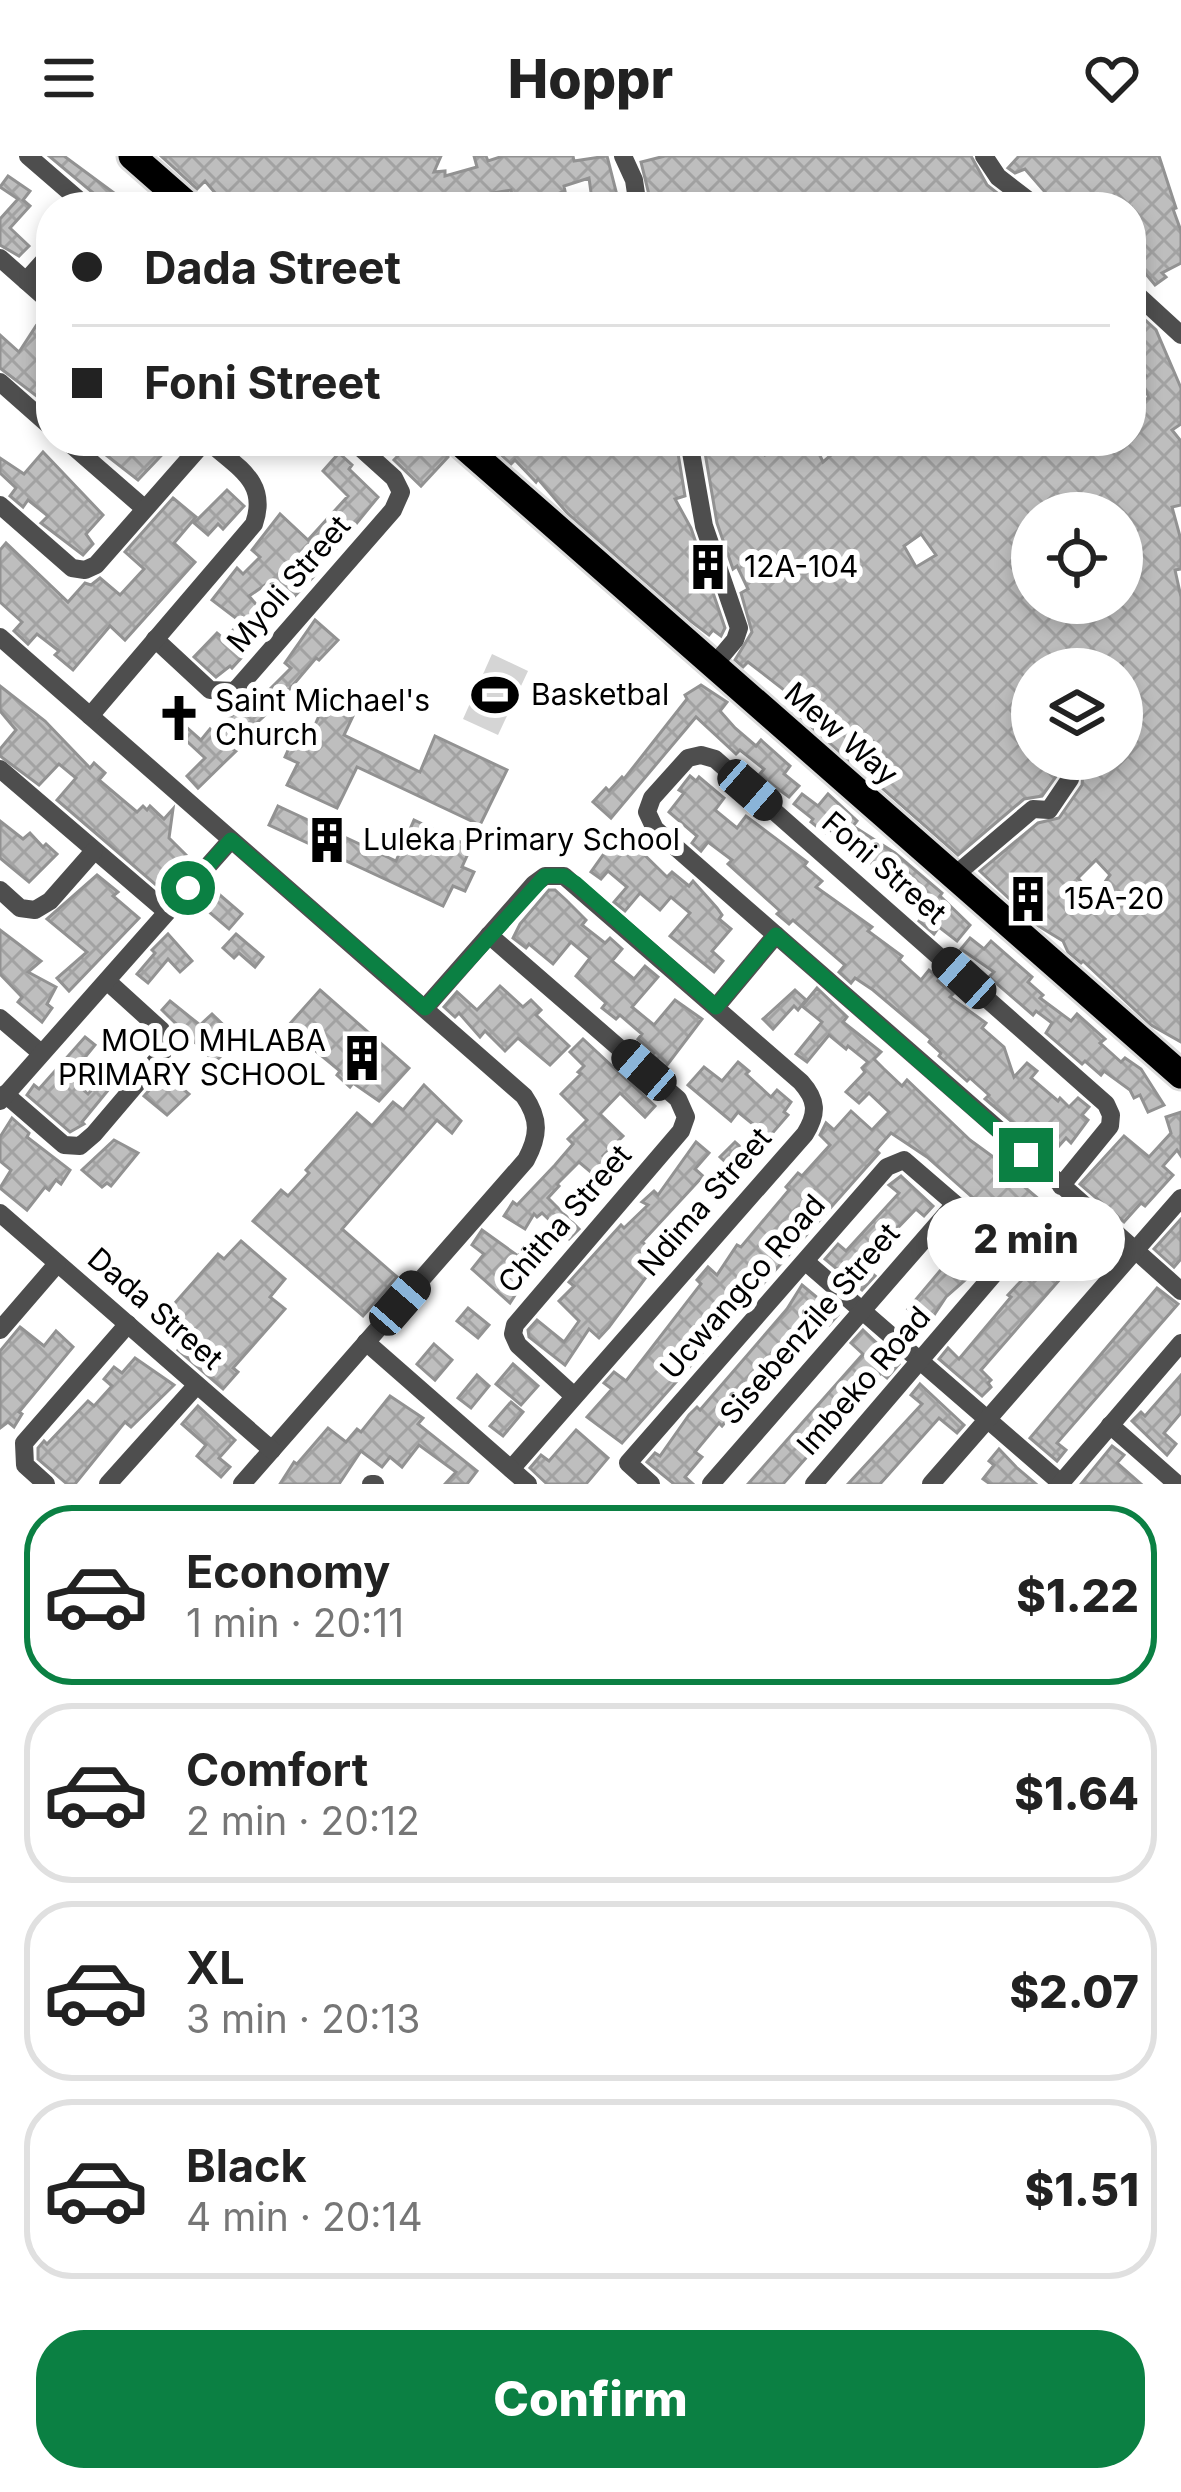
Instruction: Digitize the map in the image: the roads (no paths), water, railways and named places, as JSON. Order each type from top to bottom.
[{"type":"main road","points":[[132,156],[173,192]]},
{"type":"main road","name":"Mew Way","points":[[475,456],[1181,1075]]},
{"type":"street","points":[[28,156],[70,192]]},
{"type":"street","points":[[622,156],[636,192]]},
{"type":"street","points":[[984,156],[998,177],[1017,192]]},
{"type":"street","points":[[0,258],[36,290]]},
{"type":"street","points":[[26,281],[36,270]]},
{"type":"street","points":[[1146,304],[1181,335]]},
{"type":"street","points":[[0,382],[36,414]]},
{"type":"street","points":[[84,456],[144,508]]},
{"type":"street","points":[[0,505],[72,568],[85,570],[96,565],[192,456]]},
{"type":"street","points":[[91,716],[254,524],[261,505],[256,485],[223,456]]},
{"type":"street","name":"Myoli Street","points":[[155,639],[210,690],[235,691],[393,510],[401,493],[394,478],[369,456]]},
{"type":"street","points":[[692,456],[704,526],[739,628],[713,666]]},
{"type":"street","points":[[0,637],[425,1008],[524,1096],[536,1113],[537,1141],[526,1160],[242,1484]]},
{"type":"street","name":"Foni Street","points":[[1061,1186],[1110,1126],[1106,1103],[715,759],[688,758],[652,798],[647,812],[651,824],[1061,1186],[1137,1251],[1181,1291]]},
{"type":"street","points":[[0,769],[167,912]]},
{"type":"street","points":[[954,876],[1033,809],[1049,810],[1068,780]]},
{"type":"street","points":[[107,981],[161,1030],[166,1043],[162,1054],[94,1134],[80,1146],[64,1145],[3,1098],[231,840]]},
{"type":"street","points":[[0,890],[20,908],[35,910],[50,901],[94,851]]},
{"type":"street","name":"Ndima Street","points":[[425,1008],[537,881],[564,876],[812,1095],[815,1114],[805,1134],[511,1469]]},
{"type":"street","name":"Chitha Street","points":[[489,935],[678,1100],[686,1117],[681,1131],[515,1325],[518,1345],[574,1396]]},
{"type":"street","points":[[716,1007],[776,935]]},
{"type":"street","points":[[0,1018],[41,1053]]},
{"type":"street","name":"Ucwangco Road","points":[[651,1484],[628,1463],[887,1167],[900,1160],[908,1162]]},
{"type":"street","name":"Imbeko Road","points":[[814,1484],[1006,1260],[998,1241],[908,1162]]},
{"type":"street","points":[[931,1484],[1181,1198]]},
{"type":"street","name":"Sisebenzile Street","points":[[711,1484],[955,1204]]},
{"type":"street","name":"Dada Street","points":[[0,1213],[272,1450]]},
{"type":"street","points":[[806,1262],[1061,1484],[1181,1343]]},
{"type":"street","points":[[0,1330],[57,1264]]},
{"type":"street","points":[[46,1484],[26,1465],[24,1443],[128,1324]]},
{"type":"street","points":[[365,1342],[528,1484]]},
{"type":"street","points":[[108,1484],[196,1386]]},
{"type":"street","points":[[1110,1425],[1172,1479],[1181,1458]]},
{"type":"place","name":"12A-104","points":[[708,567]]},
{"type":"place","name":"Basketbal","points":[[495,695]]},
{"type":"place","name":"Saint Michael's Church","points":[[179,718]]},
{"type":"place","name":"Luleka Primary School","points":[[327,840]]},
{"type":"place","name":"15A-20","points":[[1028,899]]},
{"type":"place","name":"MOLO MHLABA PRIMARY SCHOOL","points":[[362,1058]]}]
